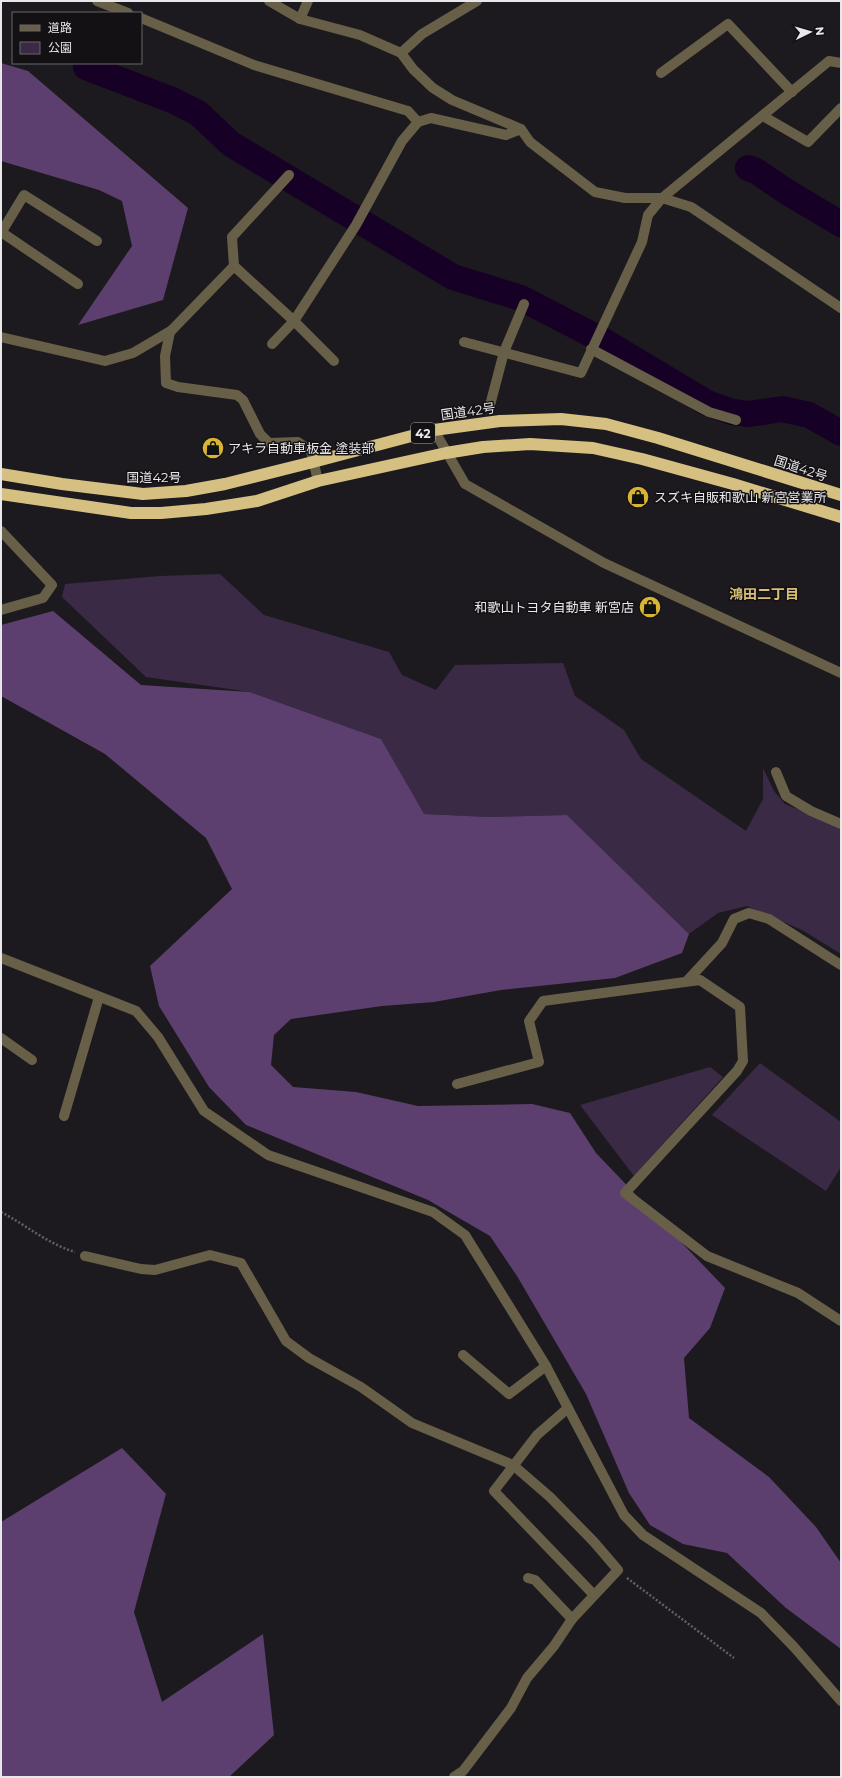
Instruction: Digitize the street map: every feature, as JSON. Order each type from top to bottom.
[{"type":"highway","name":"国道42号","points":[[1,474],[62,484],[143,494],[194,490],[314,462],[434,430],[500,421],[561,419],[606,424],[707,452],[841,495]]},
{"type":"highway","name":"42","points":[[1,494],[131,513],[161,513],[206,509],[257,500],[318,481],[446,453],[483,447],[530,444],[593,448],[642,459],[733,484],[841,517]]},
{"type":"street","points":[[97,1],[125,12]]},
{"type":"street","points":[[269,1],[300,19],[360,35],[401,53],[413,68],[433,88],[452,100],[520,129],[530,142],[595,192],[625,198],[662,198],[691,207],[841,308]]},
{"type":"street","points":[[300,19],[308,1]]},
{"type":"street","points":[[401,53],[422,34],[477,1]]},
{"type":"street","points":[[142,18],[254,64],[408,111],[418,122]]},
{"type":"street","points":[[661,73],[728,24],[792,92]]},
{"type":"street","points":[[464,342],[581,373],[642,242],[648,215],[662,198],[829,61],[841,63]]},
{"type":"street","points":[[763,116],[808,142],[841,108]]},
{"type":"street","points":[[272,344],[294,321],[362,216],[402,141],[418,122],[431,118],[506,135],[520,129]]},
{"type":"street","points":[[289,175],[232,237],[234,266],[294,321],[334,362]]},
{"type":"street","points":[[78,284],[1,233],[24,196],[97,241]]},
{"type":"street","points":[[1,337],[105,361],[133,353],[172,330],[234,266]]},
{"type":"street","points":[[488,408],[504,352],[524,304]]},
{"type":"street","points":[[172,330],[170,332],[165,356],[166,383],[178,387],[236,395],[243,400],[260,434],[269,443],[298,442],[310,451],[318,481]]},
{"type":"street","points":[[591,349],[709,412],[736,420]]},
{"type":"street","points":[[434,430],[465,484],[604,563],[841,673]]},
{"type":"street","points":[[1,530],[52,585],[43,598],[1,610]]},
{"type":"street","points":[[776,772],[786,796],[810,811],[841,824]]},
{"type":"street","points":[[687,981],[722,942],[734,919],[749,913],[769,919],[841,965]]},
{"type":"street","points":[[1,958],[136,1011],[158,1037],[204,1111],[268,1155],[433,1212],[465,1235],[546,1366],[624,1515],[643,1535],[761,1613],[841,1701]]},
{"type":"street","points":[[457,1084],[539,1062],[529,1021],[543,1002],[700,980],[740,1007],[743,1061],[737,1071],[625,1193],[707,1256],[798,1294],[841,1321]]},
{"type":"street","points":[[64,1116],[99,997]]},
{"type":"street","points":[[1,1038],[32,1060]]},
{"type":"street","points":[[85,1256],[141,1269],[155,1270],[210,1256],[241,1263],[286,1341],[309,1358],[361,1387],[412,1423],[513,1465],[550,1498],[594,1542],[618,1570],[572,1619],[554,1646],[527,1678],[511,1708],[464,1771],[454,1777]]},
{"type":"street","points":[[463,1356],[509,1394],[546,1366]]},
{"type":"street","points":[[568,1408],[537,1435],[494,1491],[594,1595]]},
{"type":"street","points":[[528,1578],[535,1580],[572,1619]]},
{"type":"path","points":[[1,1212],[21,1222],[61,1248],[85,1256]]},
{"type":"path","points":[[618,1570],[734,1658]]},
{"type":"green space","points":[[220,574],[264,615],[389,652],[402,675],[436,690],[455,665],[563,663],[575,696],[624,730],[641,759],[746,831],[763,799],[763,768],[774,791],[785,804],[841,827],[841,954],[802,930],[747,906],[718,913],[689,934],[567,815],[489,817],[423,814],[381,739],[250,692],[146,677],[62,597],[65,584],[160,576]]},
{"type":"green space","points":[[760,1063],[841,1122],[841,1167],[826,1191],[712,1115]]},
{"type":"green space","points":[[710,1067],[723,1077],[634,1176],[580,1105]]},
{"type":"shaded area","points":[[1,63],[28,71],[188,208],[163,300],[78,325],[132,246],[122,201],[99,190],[1,161]]},
{"type":"shaded area","points":[[53,611],[141,685],[250,692],[381,739],[424,814],[489,817],[567,815],[689,934],[682,953],[615,978],[501,990],[434,1002],[382,1006],[291,1019],[274,1035],[271,1065],[293,1087],[356,1092],[418,1106],[532,1104],[570,1113],[596,1153],[725,1288],[710,1328],[684,1358],[689,1418],[769,1477],[816,1527],[841,1563],[841,1649],[786,1608],[727,1553],[683,1544],[650,1525],[629,1493],[586,1394],[517,1276],[490,1236],[428,1200],[246,1125],[209,1087],[159,1006],[150,966],[232,889],[206,838],[105,754],[1,696],[1,625]]},
{"type":"shaded area","points":[[122,1448],[166,1494],[134,1612],[162,1702],[263,1634],[274,1735],[229,1777],[1,1777],[1,1522]]},
{"type":"waterway","points":[[86,67],[172,100],[198,113],[231,144],[453,277],[521,298],[602,340],[707,403],[732,412],[749,414],[782,409],[809,415],[841,433]]},
{"type":"waterway","points":[[748,168],[756,171],[787,192],[841,224]]},
{"type":"place","name":"アキラ自動車板金 塗装部","points":[[213,448]]},
{"type":"place","name":"スズキ自販和歌山 新宮営業所","points":[[638,497]]},
{"type":"place","name":"和歌山トヨタ自動車 新宮店","points":[[650,607]]},
{"type":"district","name":"鴻田二丁目","points":[[764,594]]}]
